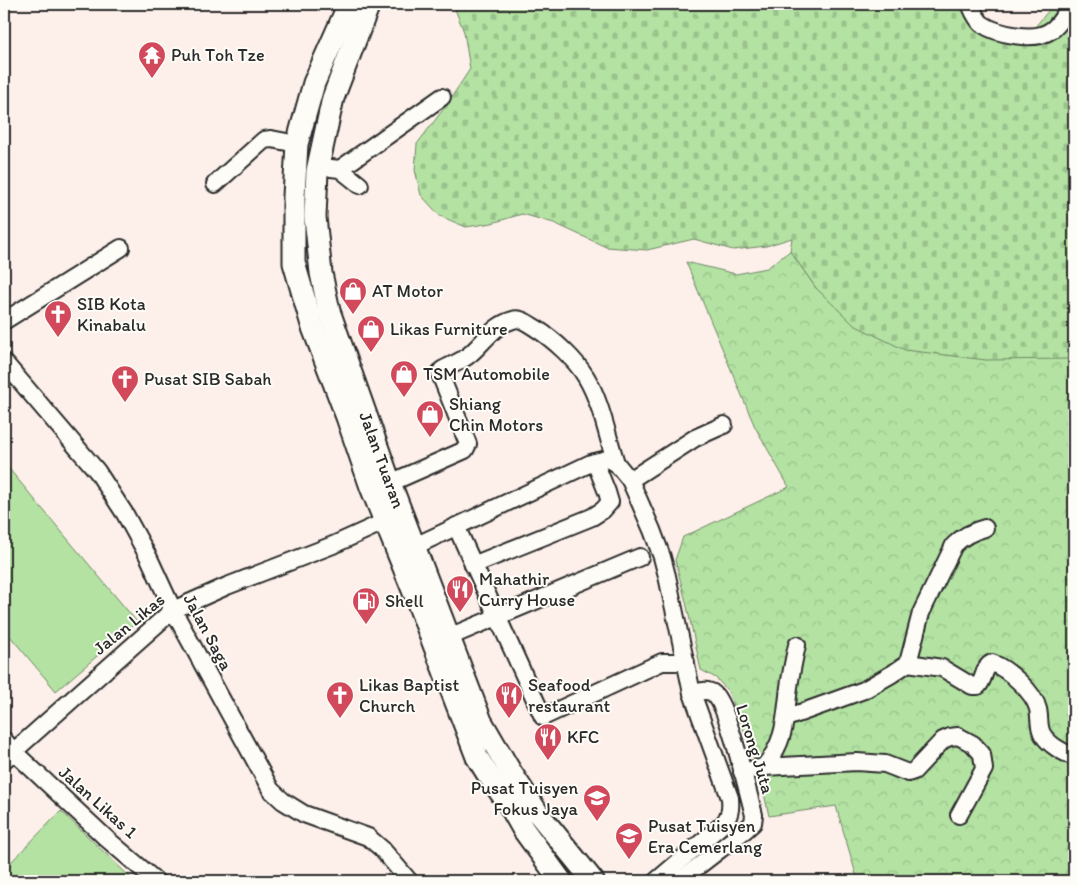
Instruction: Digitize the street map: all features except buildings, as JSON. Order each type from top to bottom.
[{"type":"main road","name":"Jalan Tuaran","points":[[349,4],[314,83],[297,144],[294,196],[294,263],[312,325],[348,417],[371,487],[386,521],[477,757],[523,829],[561,881]]},
{"type":"main road","name":"Jalan Tuaran","points":[[369,4],[333,98],[317,171],[315,217],[318,259],[329,311],[390,483],[482,720],[493,743],[537,812],[593,881]]},
{"type":"main road","points":[[338,336],[338,359],[393,509],[386,521]]},
{"type":"street","points":[[970,4],[977,19],[983,24],[996,30],[1027,38],[1051,31],[1072,4]]},
{"type":"street","points":[[340,169],[442,97]]},
{"type":"street","points":[[215,184],[264,140],[271,139],[297,144]]},
{"type":"street","points":[[317,171],[332,168],[340,169],[360,186]]},
{"type":"street","points":[[4,321],[121,248]]},
{"type":"street","points":[[390,483],[468,447],[440,374],[442,370],[468,356],[494,330],[504,323],[515,319],[523,320],[544,333],[585,376],[601,416],[616,463],[630,480],[662,557],[692,693],[730,798],[731,809],[728,819],[656,881]]},
{"type":"street","name":"Jalan Saga","points":[[4,362],[98,471],[125,514],[149,558],[173,610],[271,790],[282,801],[304,814],[368,837],[382,849],[409,881]]},
{"type":"street","points":[[630,480],[695,438],[724,425]]},
{"type":"street","points":[[415,546],[595,462],[607,459],[616,463]]},
{"type":"street","points":[[473,565],[592,517],[603,510],[610,502],[608,492],[595,462]]},
{"type":"street","name":"Jalan Likas","points":[[7,751],[173,610],[226,586],[333,545],[386,521]]},
{"type":"street","points":[[456,526],[543,717],[662,662],[686,662]]},
{"type":"street","points":[[786,718],[864,690],[908,663],[921,613],[954,544],[960,538],[985,528]]},
{"type":"street","points":[[450,637],[640,557]]},
{"type":"street","points":[[764,767],[777,748],[786,718],[789,686],[797,645]]},
{"type":"street","points":[[908,663],[942,668],[972,686],[978,686],[982,682],[988,664],[997,664],[1011,674],[1032,698],[1038,708],[1041,734],[1058,749],[1074,757]]},
{"type":"street","name":"Lorong Juta","points":[[679,881],[734,840],[752,823],[754,815],[731,733],[715,695],[704,690],[692,693]]},
{"type":"street","points":[[742,772],[764,767],[857,762],[885,764],[908,773],[914,771],[943,740],[958,736],[973,744],[982,754],[984,769],[959,815]]},
{"type":"street","name":"Jalan Likas 1","points":[[7,751],[156,881]]},
{"type":"green space","points":[[453,4],[963,4],[965,10],[1030,33],[1054,4],[1074,4],[1074,357],[1069,359],[986,360],[905,350],[854,325],[816,288],[790,251],[792,238],[766,246],[733,250],[694,239],[647,250],[606,247],[554,223],[522,214],[492,223],[466,227],[440,216],[421,195],[415,170],[417,144],[445,107],[470,69],[464,32]]},
{"type":"green space","points":[[790,251],[816,288],[1069,359],[1074,357],[1074,881],[858,881],[836,806],[769,816],[761,780],[746,735],[728,691],[716,678],[701,670],[675,560],[683,537],[789,487],[755,427],[686,262],[736,274],[767,268]]},
{"type":"green space","points":[[5,464],[137,622],[56,691],[4,629]]},
{"type":"green space","points":[[61,811],[130,877],[126,881],[4,881],[4,858],[9,864]]},
{"type":"place","name":"Puh Toh Tze","points":[[152,79]]},
{"type":"place","name":"AT Motor","points":[[353,315]]},
{"type":"place","name":"SIB Kota Kinabalu","points":[[58,338]]},
{"type":"place","name":"Likas Furniture","points":[[371,353]]},
{"type":"place","name":"TSM Automobile","points":[[404,398]]},
{"type":"place","name":"Pusat SIB Sabah","points":[[125,403]]},
{"type":"place","name":"Shiang Chin Motors","points":[[430,438]]},
{"type":"place","name":"Mahathir Curry House","points":[[460,613]]},
{"type":"place","name":"Shell","points":[[366,625]]},
{"type":"place","name":"Likas Baptist Church","points":[[340,719]]},
{"type":"place","name":"Seafood restaurant","points":[[509,719]]},
{"type":"place","name":"KFC","points":[[548,761]]},
{"type":"place","name":"Pusat Tuisyen Fokus Jaya","points":[[597,822]]},
{"type":"place","name":"Pusat Tuisyen Era Cemerlang","points":[[629,860]]}]
